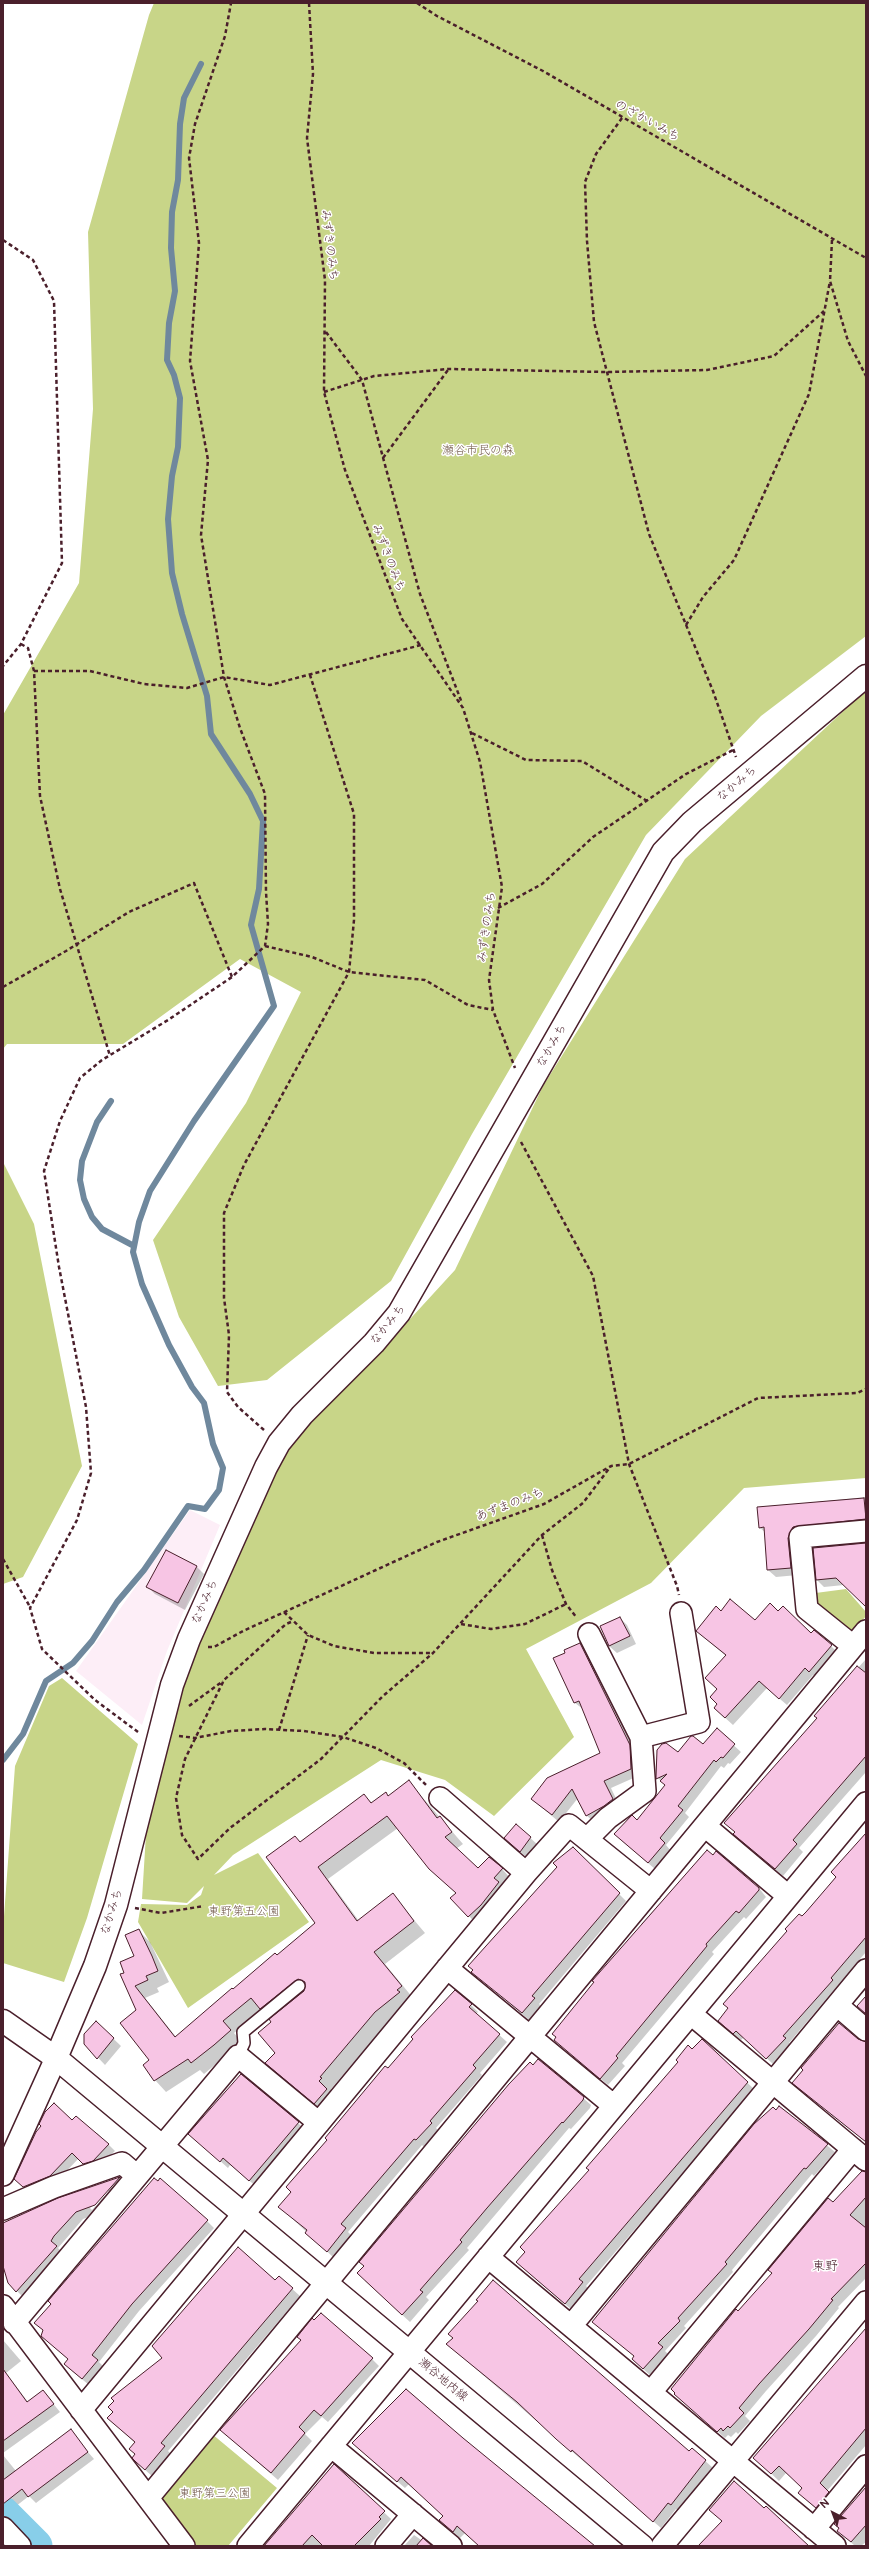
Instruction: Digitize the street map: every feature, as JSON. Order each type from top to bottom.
[{"type":"street","name":"なかみち","points":[[56,2058],[95,1966],[116,1905],[164,1712],[185,1649],[266,1467],[279,1443],[302,1415],[374,1343],[399,1313],[664,852],[692,822],[866,676]]},
{"type":"street","points":[[148,2498],[860,1638],[807,1609],[800,1537],[866,1531]]},
{"type":"street","points":[[641,1738],[699,1722],[681,1613]]},
{"type":"street","points":[[587,1840],[608,1818],[645,1791],[641,1738],[589,1634]]},
{"type":"street","points":[[440,1798],[526,1872]]},
{"type":"street","points":[[248,2546],[866,1803]]},
{"type":"street","points":[[82,2410],[526,1872],[570,1825],[651,1891]]},
{"type":"street","points":[[704,1826],[788,1896]]},
{"type":"street","points":[[447,1968],[614,2106]]},
{"type":"street","points":[[571,2326],[866,1970]]},
{"type":"street","points":[[837,2005],[866,2030]]},
{"type":"street","points":[[651,2392],[859,2155],[691,2014]]},
{"type":"street","name":"瀬谷地内線","points":[[3,2021],[56,2058],[642,2546]]},
{"type":"street","points":[[14,2323],[238,2056],[319,2123]]},
{"type":"street","points":[[3,2175],[56,2058]]},
{"type":"street","points":[[3,2209],[54,2187],[122,2163],[136,2176]]},
{"type":"street","points":[[488,2257],[835,2546]]},
{"type":"street","points":[[662,2546],[866,2302]]},
{"type":"street","points":[[3,2306],[14,2323],[82,2410],[184,2546]]},
{"type":"street","points":[[331,2446],[451,2546]]},
{"type":"street","points":[[814,2528],[866,2466]]},
{"type":"street","points":[[386,2546],[412,2514]]},
{"type":"lane","points":[[238,2056],[244,2043],[243,2032],[299,1986]]},
{"type":"path","points":[[30,1608],[77,1520],[91,1474],[86,1407],[57,1260],[44,1171],[60,1121],[80,1078],[110,1056],[232,977],[265,946],[268,924],[266,892],[265,794],[240,728],[224,677],[201,535],[208,460],[190,361],[199,243],[189,158],[195,124],[225,36],[231,3]]},
{"type":"path","name":"みずきのみち","points":[[309,3],[313,74],[307,138],[325,280],[324,392],[345,470],[402,620],[421,645],[463,708],[480,762],[502,887],[489,980],[493,1010],[524,1094]]},
{"type":"path","name":"のざかいみち","points":[[417,3],[437,16],[543,72],[762,196],[832,240],[866,258]]},
{"type":"path","points":[[622,118],[596,154],[585,182],[586,241],[594,322],[649,534],[713,691],[744,778]]},
{"type":"path","points":[[3,240],[33,260],[54,301],[62,563],[21,644],[3,666]]},
{"type":"path","points":[[686,626],[703,597],[734,560],[809,394],[830,281],[832,240]]},
{"type":"path","points":[[830,281],[848,341],[866,376]]},
{"type":"path","points":[[324,392],[374,376],[448,369],[606,372],[707,370],[774,356],[824,311]]},
{"type":"path","points":[[325,332],[362,380],[420,594],[463,708]]},
{"type":"path","points":[[383,458],[448,369]]},
{"type":"path","points":[[21,644],[28,648],[34,671],[40,796],[60,889],[110,1056]]},
{"type":"path","points":[[34,671],[90,671],[144,684],[187,688],[224,677],[270,686],[421,645]]},
{"type":"path","points":[[279,1443],[238,1407],[227,1392],[229,1335],[224,1298],[224,1213],[244,1165],[349,972],[354,920],[354,814],[310,675]]},
{"type":"path","points":[[471,733],[526,760],[582,761],[647,801]]},
{"type":"path","points":[[498,908],[542,884],[593,837],[686,774],[733,750]]},
{"type":"path","points":[[3,987],[76,945],[129,912],[194,883],[232,977]]},
{"type":"path","points":[[265,946],[312,957],[349,972],[425,980],[468,1005],[493,1010]]},
{"type":"path","points":[[510,1121],[593,1276],[629,1464],[677,1586],[681,1613]]},
{"type":"path","name":"あずまのみち","points":[[185,1649],[214,1647],[284,1612],[437,1542],[544,1504],[611,1466],[629,1464],[758,1398],[857,1393],[866,1389]]},
{"type":"path","points":[[224,1680],[185,1759],[176,1798],[182,1835],[198,1859],[230,1828],[321,1759],[383,1696],[433,1653],[542,1535],[583,1502],[611,1466]]},
{"type":"path","points":[[542,1535],[552,1570],[566,1604],[589,1634]]},
{"type":"path","points":[[3,1559],[30,1608],[42,1649],[95,1700],[157,1740],[195,1738],[231,1732],[279,1730],[343,1737],[376,1748],[404,1764],[440,1798]]},
{"type":"path","points":[[460,1624],[491,1630],[525,1624],[566,1604]]},
{"type":"path","points":[[284,1612],[291,1622],[308,1635],[334,1646],[374,1652],[433,1653]]},
{"type":"path","points":[[164,1712],[192,1705],[224,1680],[286,1624],[291,1622]]},
{"type":"path","points":[[279,1730],[308,1635]]},
{"type":"path","points":[[116,1905],[162,1912],[204,1906]]},
{"type":"shaded area","points":[[190,1510],[220,1525],[167,1651],[142,1725],[76,1671]]},
{"type":"green space","name":"瀬谷市民の森","points":[[154,3],[866,3],[866,636],[761,716],[646,835],[472,1134],[391,1281],[267,1380],[218,1386],[179,1317],[153,1240],[246,1103],[301,992],[240,959],[123,1044],[7,1044],[3,1049],[3,715],[79,583],[93,409],[88,232],[149,15]]},
{"type":"green space","name":"東野第五公園","points":[[866,690],[866,1478],[744,1488],[651,1583],[526,1649],[574,1737],[494,1816],[445,1780],[381,1760],[233,1855],[214,1875],[258,1853],[309,1922],[188,2008],[138,1922],[141,1904],[187,1905],[201,1895],[204,1886],[187,1903],[142,1899],[146,1834],[176,1695],[285,1451],[321,1401],[378,1354],[455,1270],[543,1086],[685,859]]},
{"type":"green space","points":[[3,1162],[34,1224],[82,1466],[23,1577],[3,1584]]},
{"type":"green space","points":[[846,1589],[866,1612],[866,1616],[852,1633],[809,1601],[808,1594]]},
{"type":"green space","points":[[62,1678],[138,1744],[87,1918],[64,1982],[3,1963],[3,1930],[15,1766],[49,1686]]},
{"type":"green space","name":"東野第三公園","points":[[212,2434],[277,2488],[228,2546],[196,2546],[156,2494]]},
{"type":"building","points":[[864,1498],[866,1519],[793,1527],[788,1538],[791,1568],[767,1570],[764,1527],[759,1528],[757,1507]]},
{"type":"building","points":[[866,1543],[866,1607],[836,1578],[816,1580],[813,1548]]},
{"type":"building","points":[[166,1550],[197,1566],[178,1603],[146,1587]]},
{"type":"building","points":[[730,1599],[755,1620],[770,1603],[778,1611],[783,1606],[811,1633],[814,1630],[832,1645],[809,1672],[805,1668],[779,1699],[759,1681],[725,1718],[714,1708],[717,1704],[710,1697],[717,1689],[705,1678],[726,1655],[696,1631],[716,1606],[721,1611]]},
{"type":"building","points":[[620,1617],[630,1636],[609,1646],[600,1626]]},
{"type":"building","points":[[580,1643],[630,1745],[631,1769],[604,1781],[613,1799],[604,1806],[586,1816],[572,1789],[552,1815],[531,1799],[547,1778],[600,1753],[579,1701],[574,1703],[553,1658],[565,1653],[564,1650]]},
{"type":"building","points":[[857,1666],[866,1673],[866,1756],[793,1840],[797,1844],[775,1869],[733,1834],[735,1832],[724,1823],[817,1718],[814,1716]]},
{"type":"building","points":[[717,1728],[735,1744],[723,1758],[721,1757],[716,1762],[714,1760],[678,1806],[683,1810],[660,1838],[665,1843],[648,1863],[614,1834],[632,1815],[637,1820],[665,1785],[660,1781],[667,1774],[656,1779],[657,1750],[662,1744],[666,1743],[678,1752],[691,1736],[703,1744]]},
{"type":"building","points":[[409,1780],[437,1818],[440,1816],[452,1832],[445,1837],[478,1868],[489,1857],[503,1868],[494,1878],[499,1882],[481,1905],[468,1917],[450,1898],[456,1893],[429,1869],[387,1816],[318,1867],[357,1921],[393,1893],[414,1921],[374,1952],[402,1986],[397,1990],[400,1992],[375,2012],[320,2077],[322,2078],[319,2081],[327,2089],[314,2104],[265,2063],[275,2053],[258,2033],[271,2022],[269,2019],[304,1991],[305,1982],[298,1979],[260,2009],[251,1998],[223,2021],[231,2030],[214,2045],[191,2063],[188,2059],[154,2081],[143,2065],[149,2060],[120,2023],[136,2010],[120,1974],[124,1973],[120,1962],[134,1956],[125,1935],[139,1929],[158,1971],[146,1976],[148,1980],[135,1986],[175,2037],[232,1988],[233,1989],[275,1953],[277,1955],[315,1923],[266,1857],[295,1836],[300,1842],[364,1794],[371,1803],[386,1792],[388,1796]]},
{"type":"building","points":[[516,1824],[531,1837],[520,1852],[504,1838]]},
{"type":"building","points":[[866,1833],[866,1937],[831,1978],[833,1980],[783,2036],[786,2038],[766,2059],[736,2031],[733,2034],[718,2021],[728,2008],[723,2004],[787,1931],[785,1929],[799,1914],[802,1916],[806,1912],[836,1877],[831,1872]]},
{"type":"building","points":[[573,1847],[620,1893],[532,1996],[535,1998],[522,2013],[471,1972],[473,1970],[468,1966],[557,1867],[553,1863]]},
{"type":"building","points":[[707,1850],[713,1855],[716,1851],[759,1888],[759,1890],[739,1913],[736,1911],[706,1944],[707,1946],[616,2056],[618,2058],[600,2079],[554,2040],[556,2037],[552,2034],[594,1982],[592,1981]]},
{"type":"building","points":[[455,1990],[472,2004],[469,2007],[500,2034],[473,2065],[476,2068],[430,2121],[432,2123],[416,2140],[414,2139],[341,2224],[346,2228],[327,2252],[305,2233],[307,2230],[278,2207],[291,2192],[286,2187],[327,2140],[325,2138],[385,2066],[388,2068],[413,2039],[411,2037]]},
{"type":"building","points":[[866,1996],[866,2014],[857,2006]]},
{"type":"building","points":[[96,2021],[114,2038],[97,2059],[84,2044],[84,2034]]},
{"type":"building","points":[[839,2023],[858,2039],[866,2042],[866,2142],[792,2083],[803,2070],[801,2068]]},
{"type":"building","points":[[702,2039],[748,2082],[579,2279],[583,2282],[565,2304],[516,2262],[525,2252],[520,2247],[589,2170],[586,2168],[678,2062],[676,2060],[688,2045],[692,2049]]},
{"type":"building","points":[[538,2059],[584,2097],[583,2100],[563,2123],[562,2122],[460,2240],[462,2242],[420,2290],[423,2292],[402,2315],[357,2273],[364,2266],[359,2262],[509,2084],[530,2062],[533,2065]]},
{"type":"building","points":[[241,2074],[299,2122],[249,2181],[223,2158],[220,2162],[188,2134]]},
{"type":"building","points":[[54,2103],[72,2120],[76,2116],[109,2144],[93,2161],[83,2164],[72,2153],[50,2176],[23,2187],[14,2179],[36,2132],[41,2126],[39,2124],[45,2112]]},
{"type":"building","points":[[779,2106],[828,2144],[806,2169],[804,2168],[725,2262],[727,2264],[678,2318],[680,2321],[658,2343],[663,2347],[643,2369],[632,2359],[634,2356],[592,2322],[754,2124],[773,2107],[776,2110]]},
{"type":"building","points":[[862,2171],[866,2172],[866,2197],[850,2215],[866,2228],[866,2263],[831,2299],[833,2300],[809,2329],[739,2408],[744,2413],[730,2428],[728,2426],[723,2431],[721,2428],[717,2432],[674,2394],[675,2393],[671,2389],[736,2309],[738,2311],[772,2273],[768,2270],[828,2198],[833,2202]]},
{"type":"building","points":[[120,2177],[95,2205],[76,2212],[54,2236],[51,2241],[57,2246],[16,2292],[8,2283],[3,2266],[3,2223],[58,2198]]},
{"type":"building","points":[[154,2178],[158,2181],[160,2178],[208,2220],[132,2304],[92,2355],[98,2360],[82,2379],[64,2364],[68,2359],[41,2336],[43,2330],[34,2323],[51,2304],[48,2301]]},
{"type":"building","points":[[238,2247],[275,2280],[279,2276],[293,2288],[161,2443],[165,2446],[145,2470],[132,2458],[135,2454],[129,2449],[135,2442],[107,2418],[113,2412],[108,2407],[114,2401],[111,2398],[162,2358],[152,2346]]},
{"type":"building","points":[[493,2280],[689,2451],[692,2448],[706,2460],[671,2505],[668,2503],[653,2522],[572,2450],[571,2452],[556,2439],[517,2402],[446,2344],[453,2338],[448,2334],[478,2301],[476,2300]]},
{"type":"building","points":[[321,2313],[373,2358],[321,2416],[314,2410],[299,2427],[305,2433],[271,2473],[220,2430],[301,2340],[297,2337],[312,2318],[314,2320]]},
{"type":"building","points":[[866,2328],[866,2428],[820,2483],[829,2492],[816,2508],[798,2493],[802,2488],[779,2466],[771,2474],[753,2458]]},
{"type":"building","points":[[3,2369],[27,2402],[43,2390],[54,2404],[3,2441]]},
{"type":"building","points":[[406,2389],[463,2438],[595,2546],[479,2546],[457,2526],[453,2532],[439,2520],[443,2516],[401,2477],[397,2482],[352,2443]]},
{"type":"building","points":[[71,2429],[88,2452],[28,2497],[22,2489],[3,2504],[3,2480]]},
{"type":"building","points":[[334,2464],[385,2511],[379,2517],[381,2519],[354,2546],[323,2546],[312,2535],[302,2546],[264,2546]]},
{"type":"building","points":[[734,2481],[764,2508],[766,2506],[809,2546],[698,2546],[722,2521],[709,2510]]},
{"type":"building","points":[[866,2487],[866,2525],[851,2542],[837,2531],[839,2528],[834,2524]]},
{"type":"building","points":[[423,2538],[432,2546],[416,2546]]},
{"type":"waterway","points":[[3,1760],[23,1734],[46,1681],[73,1663],[92,1641],[117,1602],[144,1570],[188,1506],[205,1509],[219,1490],[223,1468],[213,1444],[204,1403],[192,1387],[169,1345],[142,1284],[133,1252],[139,1222],[150,1191],[194,1121],[274,1006],[251,925],[259,889],[263,821],[250,794],[211,734],[207,696],[182,614],[172,573],[168,519],[172,476],[178,447],[180,398],[174,375],[167,360],[169,323],[175,291],[171,248],[172,212],[178,180],[180,124],[184,98],[201,64]]},
{"type":"waterway","points":[[111,1101],[97,1122],[82,1161],[80,1180],[84,1199],[92,1217],[102,1229],[134,1246]]},
{"type":"waterway","points":[[3,2514],[35,2546]]},
{"type":"district","name":"東野","points":[[825,2267]]}]
